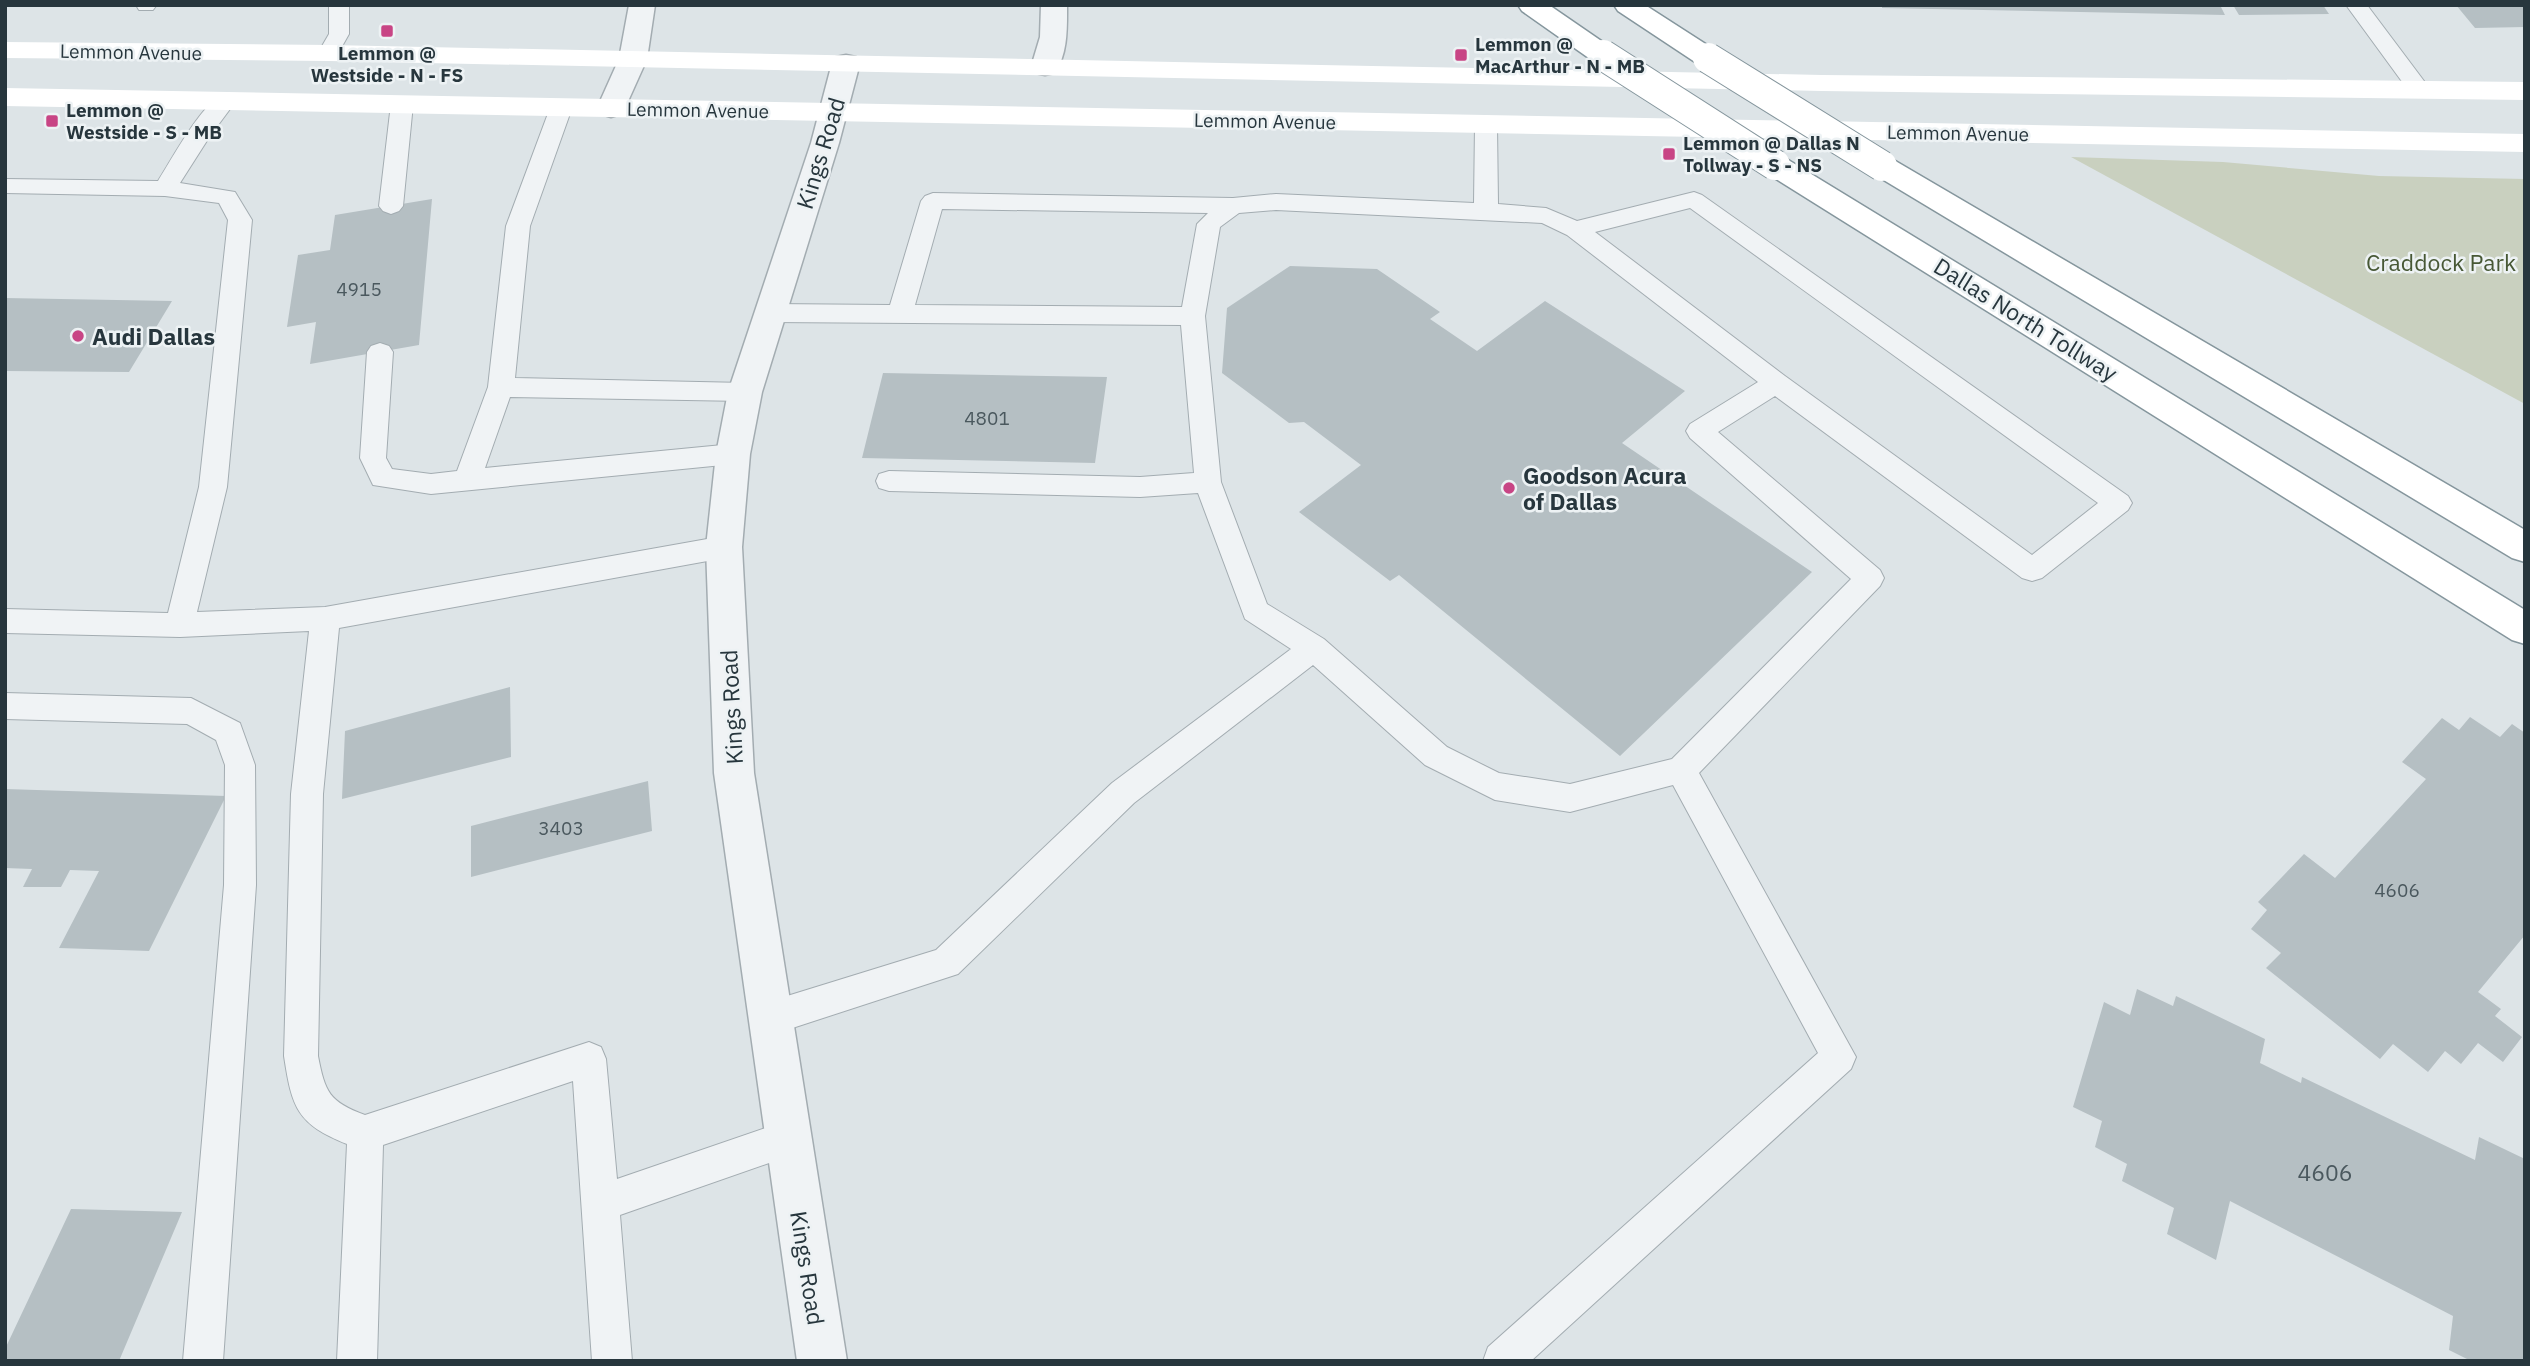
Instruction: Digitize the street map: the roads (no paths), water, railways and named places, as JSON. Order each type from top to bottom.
[{"type":"main road","name":"Dallas North Tollway","points":[[1531,5],[1603,55],[1774,165],[2525,629]]},
{"type":"main road","points":[[1627,5],[1882,166],[2525,548]]},
{"type":"main road","name":"Lemmon Avenue","points":[[5,50],[329,53],[1808,82],[2525,91]]},
{"type":"main road","points":[[225,101],[263,53]]},
{"type":"main road","points":[[1486,125],[1494,76]]},
{"type":"main road","name":"Lemmon Avenue","points":[[5,97],[2525,143]]},
{"type":"street","points":[[611,108],[633,59],[643,12],[642,5]]},
{"type":"street","points":[[1045,67],[1054,37],[1054,5]]},
{"type":"street","name":"Kings Road","points":[[822,1361],[734,773],[724,547],[733,454],[745,392],[834,113],[846,63]]},
{"type":"lane","points":[[329,53],[339,34],[339,5]]},
{"type":"lane","points":[[2356,5],[2419,89]]},
{"type":"lane","points":[[165,189],[201,132],[225,101]]},
{"type":"lane","points":[[391,206],[402,104]]},
{"type":"lane","points":[[467,481],[501,387],[518,226],[561,108]]},
{"type":"lane","points":[[1486,125],[1486,211]]},
{"type":"lane","points":[[5,186],[165,189],[227,197],[240,220],[212,487],[180,625]]},
{"type":"lane","points":[[900,314],[933,201],[1233,206],[1276,202],[1546,216],[1575,229],[1776,383],[2032,570],[2118,503],[1694,200],[1575,229]]},
{"type":"lane","points":[[1233,206],[1209,224],[1193,316],[1208,482],[1255,611],[1314,648],[1436,756],[1495,786],[1570,798],[1681,769],[1870,578],[1699,431],[1776,383]]},
{"type":"lane","points":[[771,313],[1193,316]]},
{"type":"lane","points":[[380,352],[373,458],[383,478],[431,484],[733,454]]},
{"type":"lane","points":[[501,387],[745,392]]},
{"type":"lane","points":[[889,481],[1140,487],[1208,482]]},
{"type":"lane","points":[[5,621],[180,625],[325,619],[724,547]]},
{"type":"lane","points":[[325,619],[307,794],[301,1056],[306,1088],[314,1108],[338,1124],[365,1133],[589,1059],[612,1361]]},
{"type":"lane","points":[[771,1018],[946,963],[1123,793],[1314,648]]},
{"type":"lane","points":[[5,706],[191,711],[229,732],[240,765],[240,885],[203,1361]]},
{"type":"lane","points":[[1502,1361],[1839,1056],[1681,769]]},
{"type":"lane","points":[[357,1361],[365,1133]]},
{"type":"lane","points":[[601,1203],[789,1138]]},
{"type":"place","name":"Lemmon @ Westside - N - FS","points":[[387,31]]},
{"type":"place","name":"Lemmon @ MacArthur - N - MB","points":[[1461,55]]},
{"type":"place","name":"Lemmon @ Westside - S - MB","points":[[52,121]]},
{"type":"place","name":"Lemmon @ Dallas N Tollway - S - NS","points":[[1669,154]]},
{"type":"place","name":"Audi Dallas","points":[[78,336]]},
{"type":"place","name":"Goodson Acura of Dallas","points":[[1509,488]]},
{"type":"park label","name":"Craddock Park","points":[[2441,262]]}]
